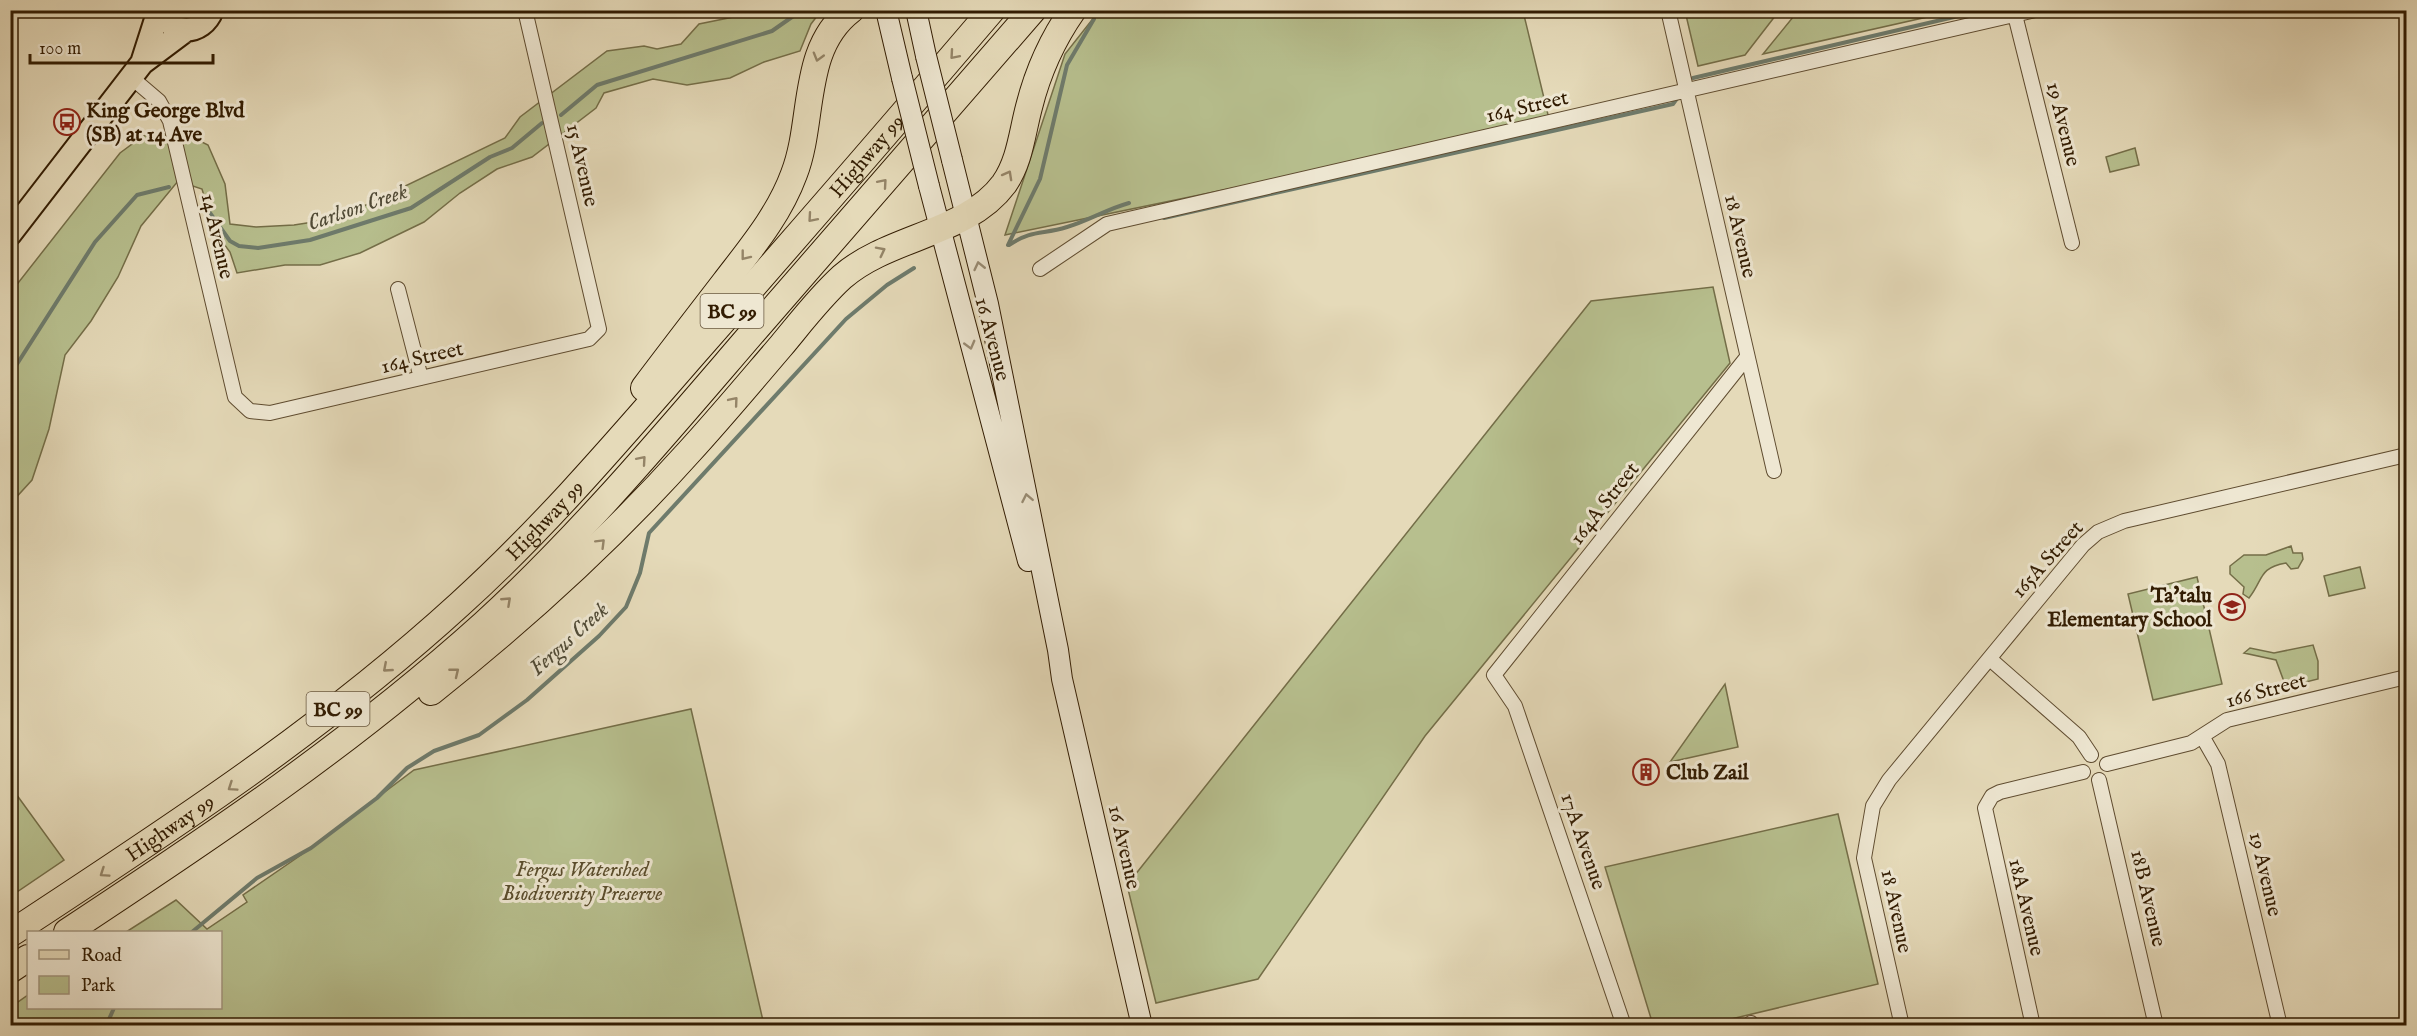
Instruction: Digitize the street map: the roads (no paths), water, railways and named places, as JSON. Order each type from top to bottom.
[{"type":"highway","points":[[462,602],[625,411],[773,217],[794,175],[802,152],[819,51],[832,27],[851,10]]},
{"type":"highway","name":"Highway 99","points":[[10,934],[219,796],[295,742],[380,674],[462,602],[518,549],[617,442],[992,10]]},
{"type":"highway","name":"Highway 99","points":[[70,931],[275,793],[343,743],[455,649],[538,571],[633,471],[1033,10]]},
{"type":"highway","points":[[163,869],[315,777],[394,720],[467,663],[553,589],[652,491],[721,416],[832,286],[873,255],[967,216],[993,196],[1012,170],[1044,62],[1073,10]]},
{"type":"highway","points":[[10,969],[27,959]]},
{"type":"main road","points":[[160,10],[169,25],[186,30]]},
{"type":"main road","points":[[137,70],[160,10]]},
{"type":"main road","points":[[10,234],[137,70],[186,30],[203,24],[212,10]]},
{"type":"main road","name":"16 Avenue","points":[[886,10],[929,186],[1052,651],[1062,679]]},
{"type":"main road","name":"16 Avenue","points":[[916,10],[988,304],[1062,679],[1142,1026]]},
{"type":"street","name":"15 Avenue","points":[[525,10],[599,329]]},
{"type":"street","name":"18 Avenue","points":[[1668,10],[1774,471]]},
{"type":"street","name":"164 Street","points":[[1040,269],[1107,224],[2035,10]]},
{"type":"street","name":"19 Avenue","points":[[2015,15],[2072,243]]},
{"type":"street","name":"14 Avenue","points":[[137,70],[159,101],[170,122],[231,387],[235,397],[250,411]]},
{"type":"street","points":[[398,289],[421,378]]},
{"type":"street","name":"164 Street","points":[[250,411],[270,414],[589,339],[599,329]]},
{"type":"street","name":"164A Street","points":[[1494,675],[1747,357]]},
{"type":"street","name":"165A Street","points":[[1873,806],[1889,780],[2083,545],[2106,528],[2406,455]]},
{"type":"street","points":[[1990,659],[2079,736],[2091,755],[2102,757],[2107,764],[2106,772],[2099,780],[2089,779],[2083,772],[2083,762],[2091,755]]},
{"type":"street","name":"17A Avenue","points":[[1494,675],[1515,706],[1624,1026]]},
{"type":"street","name":"166 Street","points":[[2107,764],[2191,743],[2227,720],[2406,676]]},
{"type":"street","name":"19 Avenue","points":[[2202,736],[2218,764],[2280,1026]]},
{"type":"street","name":"18A Avenue","points":[[2033,1026],[1984,814],[1989,800],[2000,792],[2083,772]]},
{"type":"street","name":"18B Avenue","points":[[2099,780],[2156,1026]]},
{"type":"street","name":"18 Avenue","points":[[1873,806],[1864,858],[1902,1026]]},
{"type":"waterway","name":"Carlson Creek","points":[[561,115],[597,85],[772,31],[802,10]]},
{"type":"waterway","points":[[1693,78],[1984,10]]},
{"type":"waterway","points":[[1008,245],[1040,179],[1067,65],[1094,19]]},
{"type":"waterway","points":[[1164,218],[1673,104],[1678,97]]},
{"type":"waterway","name":"Carlson Creek","points":[[210,213],[230,241],[239,246],[258,248],[310,240],[411,208],[490,157],[512,148],[542,123]]},
{"type":"waterway","name":"Carlson Creek","points":[[10,375],[95,242],[137,195],[169,187]]},
{"type":"waterway","points":[[1009,245],[1031,234],[1067,227],[1129,203]]},
{"type":"waterway","name":"Fergus Creek","points":[[193,931],[257,878],[311,848],[377,798],[407,768],[434,751],[479,735],[527,700],[599,636],[626,607],[640,573],[649,533],[846,319],[887,285],[914,268]]},
{"type":"waterway","name":"Fergus Creek","points":[[106,1026],[114,1009]]},
{"type":"place","name":"King George Blvd (SB) at 14 Ave","points":[[67,122]]},
{"type":"place","name":"Ta'talu Elementary School","points":[[2232,607]]},
{"type":"place","name":"Club Zail","points":[[1646,772]]},
{"type":"park label","name":"Fergus Watershed Biodiversity Preserve","points":[[582,881]]}]
